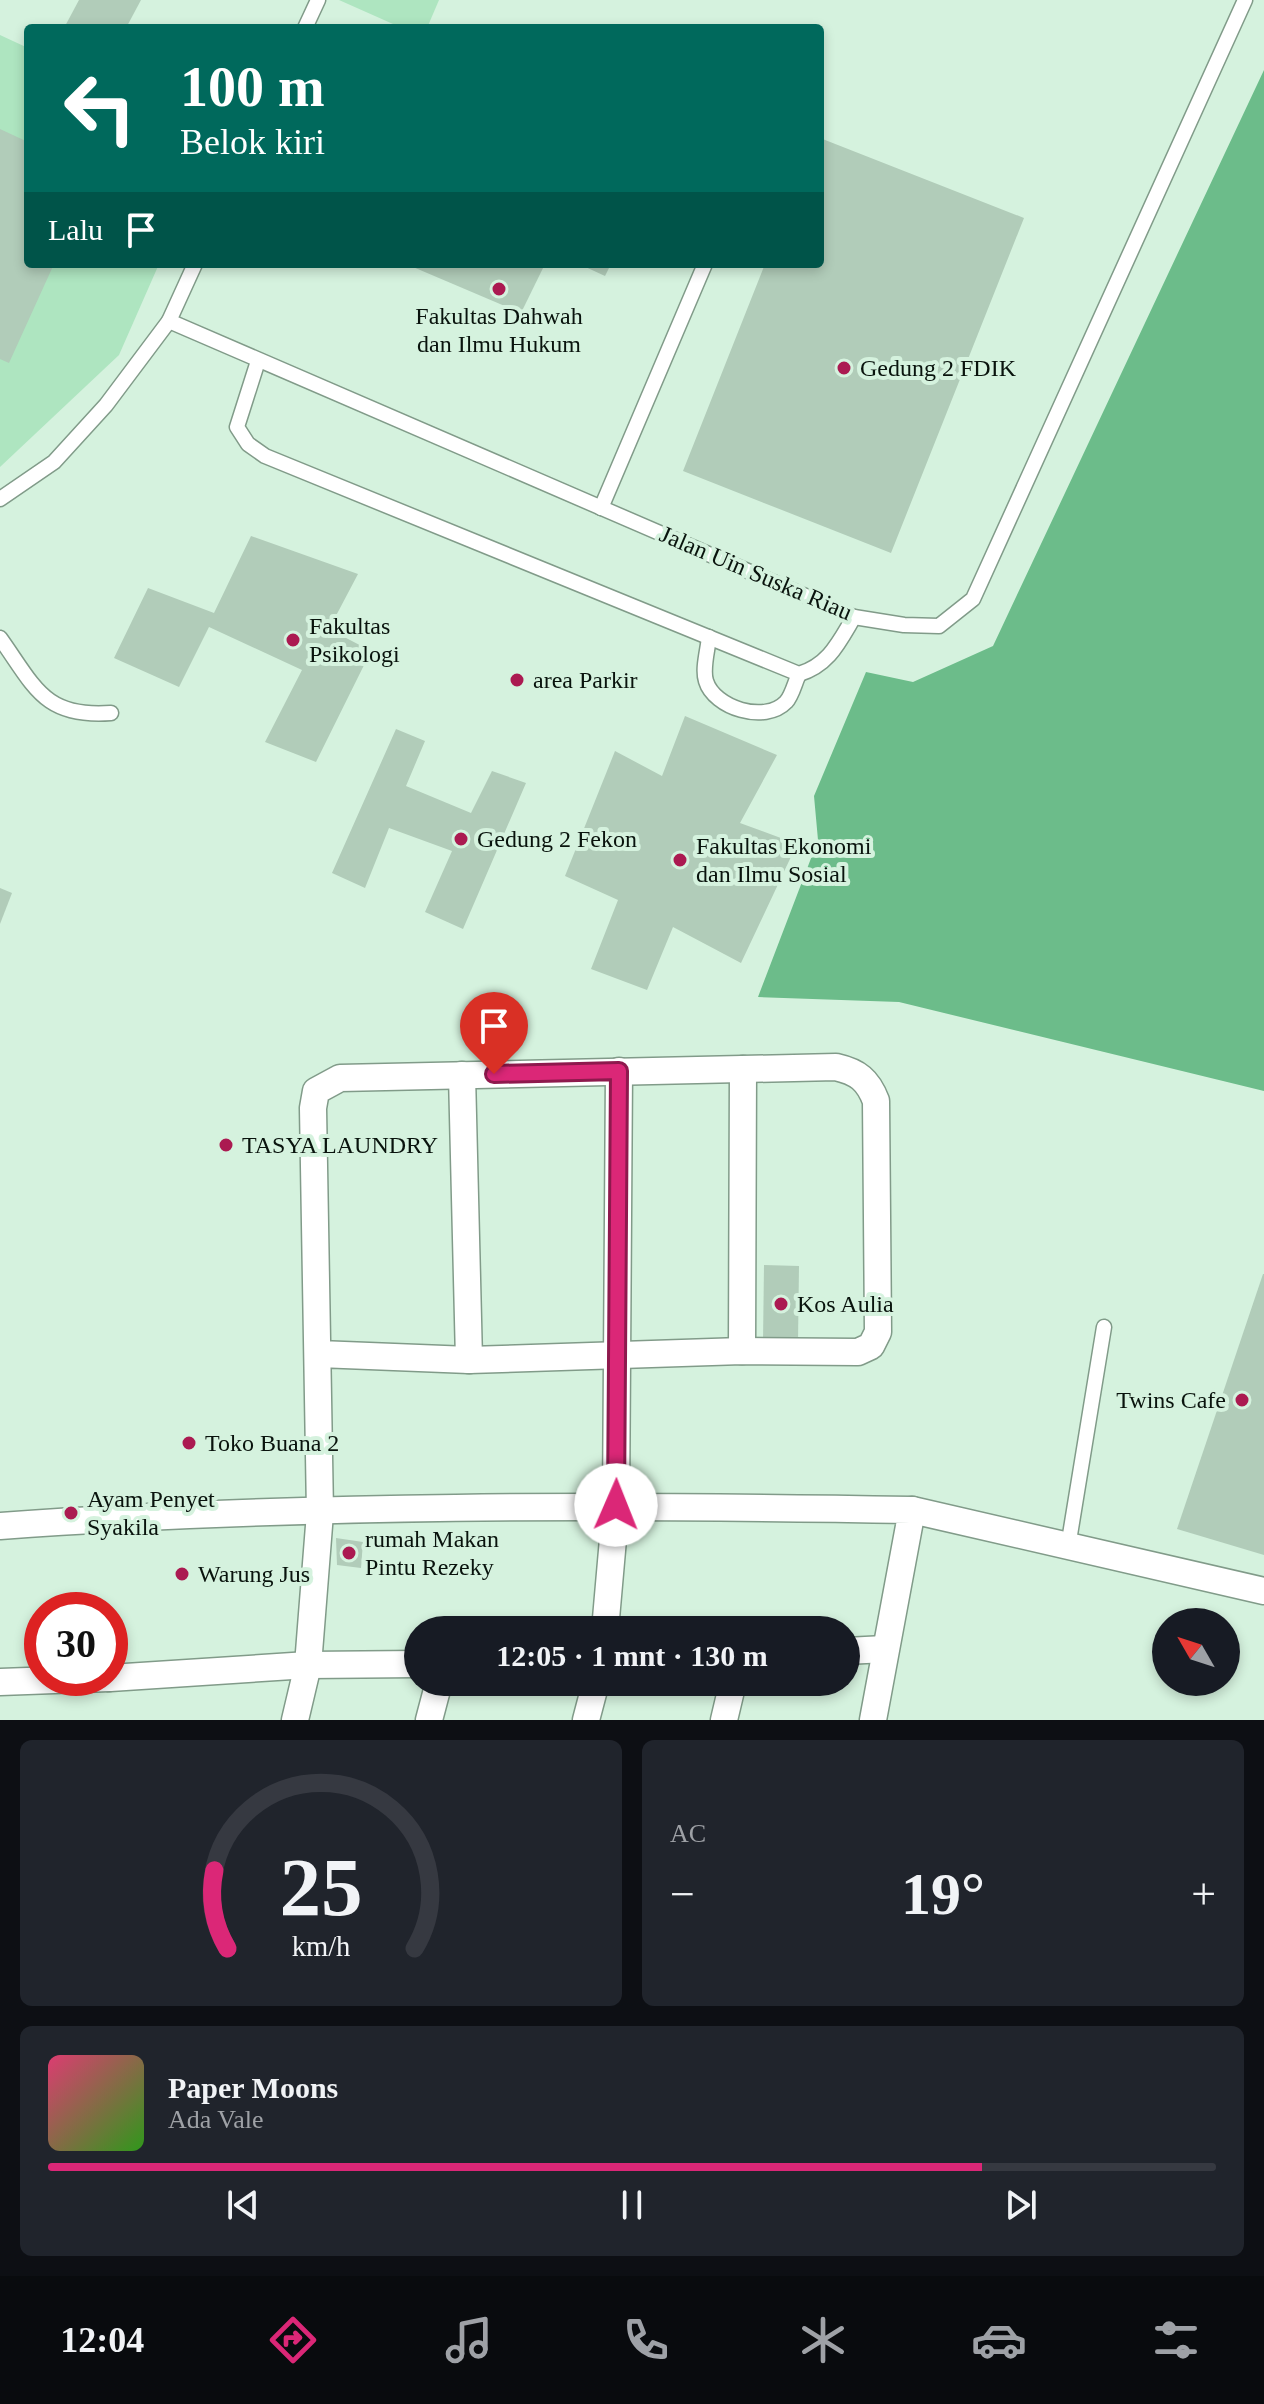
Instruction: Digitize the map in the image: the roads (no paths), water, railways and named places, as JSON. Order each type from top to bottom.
[{"type":"street","points":[[295,1720],[308,1665],[320,1513],[313,1108],[316,1091],[340,1078],[836,1067],[853,1071],[869,1083],[876,1101],[878,1332],[871,1346],[858,1352],[742,1351],[469,1360],[319,1354]]},
{"type":"street","points":[[742,1351],[743,1069]]},
{"type":"street","points":[[606,1616],[616,1505],[619,1071]]},
{"type":"street","points":[[462,1075],[469,1360]]},
{"type":"street","points":[[0,1526],[135,1516],[616,1505],[912,1510],[1264,1591]]},
{"type":"street","points":[[873,1720],[912,1510]]},
{"type":"street","points":[[860,1650],[885,1649]]},
{"type":"street","points":[[128,1677],[308,1665],[404,1664]]},
{"type":"street","points":[[0,1682],[24,1681]]},
{"type":"street","points":[[429,1720],[435,1696]]},
{"type":"street","points":[[586,1720],[592,1696]]},
{"type":"street","points":[[724,1720],[730,1696]]},
{"type":"lane","points":[[307,24],[318,0]]},
{"type":"lane","name":"Jalan Uin Suska Riau","points":[[169,321],[854,617],[904,625],[939,626],[973,599],[1245,0]]},
{"type":"lane","points":[[0,499],[54,462],[106,405],[169,321],[193,268]]},
{"type":"lane","points":[[601,508],[703,268]]},
{"type":"lane","points":[[258,361],[237,427],[248,444],[265,456],[799,674],[816,669],[831,655],[854,617]]},
{"type":"lane","points":[[709,637],[705,680],[718,699],[742,710],[764,713],[786,702],[799,674]]},
{"type":"lane","points":[[0,638],[40,694],[62,710],[83,715],[111,713]]},
{"type":"lane","points":[[1068,1547],[1104,1327]]},
{"type":"place","name":"Fakultas Dahwah dan Ilmu Hukum","points":[[499,289]]},
{"type":"place","name":"Gedung 2 FDIK","points":[[844,368]]},
{"type":"place","name":"Fakultas Psikologi","points":[[293,640]]},
{"type":"place","name":"area Parkir","points":[[517,680]]},
{"type":"place","name":"Gedung 2 Fekon","points":[[461,839]]},
{"type":"place","name":"Fakultas Ekonomi dan Ilmu Sosial","points":[[680,860]]},
{"type":"place","name":"TASYA LAUNDRY","points":[[226,1145]]},
{"type":"place","name":"Kos Aulia","points":[[781,1304]]},
{"type":"place","name":"Twins Cafe","points":[[1242,1400]]},
{"type":"place","name":"Toko Buana 2","points":[[189,1443]]},
{"type":"place","name":"Ayam Penyet Syakila","points":[[71,1513]]},
{"type":"place","name":"rumah Makan Pintu Rezeky","points":[[349,1553]]},
{"type":"place","name":"Warung Jus","points":[[182,1574]]}]
